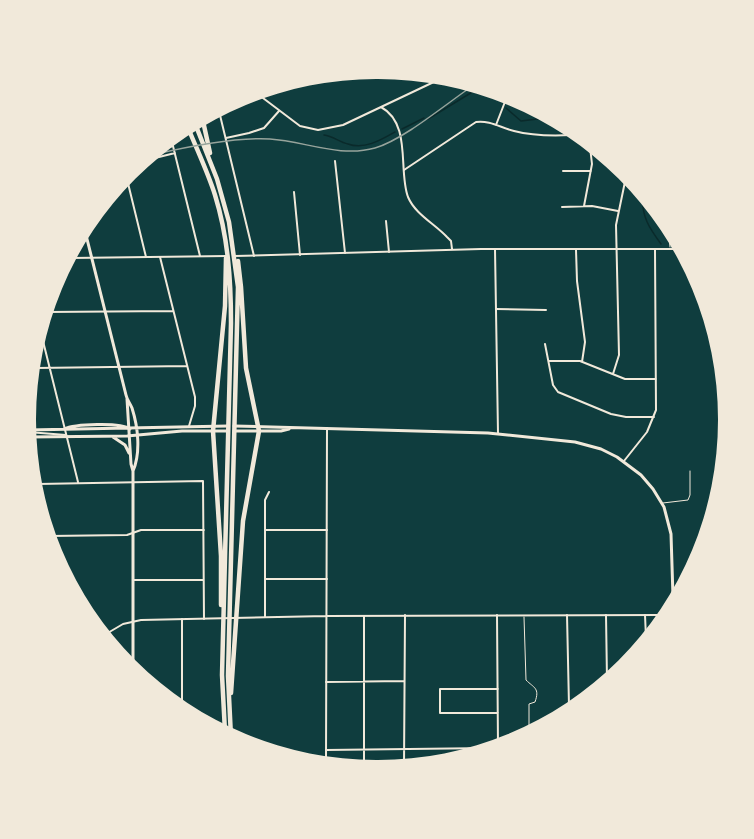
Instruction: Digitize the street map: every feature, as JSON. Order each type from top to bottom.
[{"type":"highway","points":[[204,126],[210,159]]},
{"type":"highway","points":[[198,130],[221,192],[240,269],[246,368],[259,428],[224,622],[229,630],[222,685],[225,724]]},
{"type":"highway","points":[[191,134],[214,193],[227,249],[230,279],[228,607],[230,727]]},
{"type":"highway","points":[[228,607],[238,302],[234,247]]},
{"type":"highway","points":[[227,249],[225,306],[213,428],[221,556],[228,607]]},
{"type":"main road","points":[[87,240],[127,399],[133,471],[133,658]]},
{"type":"main road","points":[[127,399],[132,408],[138,435],[137,458],[133,471]]},
{"type":"main road","points":[[118,425],[124,422],[127,413]]},
{"type":"main road","points":[[64,429],[70,426],[118,425],[125,425],[130,429]]},
{"type":"main road","points":[[37,431],[189,426],[327,428],[498,434],[582,444],[607,452],[624,461],[646,479],[662,504],[670,529],[673,589]]},
{"type":"main road","points":[[37,437],[130,436],[213,428]]},
{"type":"main road","points":[[111,436],[126,447],[131,457]]},
{"type":"street","points":[[263,98],[303,127],[318,130],[338,127],[432,83]]},
{"type":"street","points":[[495,125],[504,103]]},
{"type":"street","points":[[381,107],[392,119],[400,136],[406,192],[410,201],[416,210],[449,239],[452,249]]},
{"type":"street","points":[[226,138],[264,128],[279,111]]},
{"type":"street","points":[[221,117],[254,256]]},
{"type":"street","points":[[404,170],[472,123],[481,121],[511,131],[537,136],[565,135]]},
{"type":"street","points":[[173,146],[200,257]]},
{"type":"street","points":[[159,157],[175,153]]},
{"type":"street","points":[[584,206],[591,171],[590,153]]},
{"type":"street","points":[[335,161],[345,253]]},
{"type":"street","points":[[563,171],[591,171]]},
{"type":"street","points":[[613,374],[619,355],[616,250],[618,211],[624,185]]},
{"type":"street","points":[[129,186],[146,257]]},
{"type":"street","points":[[294,192],[300,255]]},
{"type":"street","points":[[562,207],[584,206],[618,211]]},
{"type":"street","points":[[386,220],[389,252]]},
{"type":"street","points":[[77,258],[215,257],[452,249],[670,249]]},
{"type":"street","points":[[495,249],[498,434]]},
{"type":"street","points":[[576,249],[577,281],[585,342],[582,362]]},
{"type":"street","points":[[624,461],[647,432],[654,417],[656,404],[655,249]]},
{"type":"street","points":[[160,257],[195,402],[189,426]]},
{"type":"street","points":[[496,309],[546,310]]},
{"type":"street","points":[[53,312],[173,311]]},
{"type":"street","points":[[544,344],[553,385],[558,392],[611,414],[654,417]]},
{"type":"street","points":[[44,347],[78,483]]},
{"type":"street","points":[[548,361],[582,362],[629,379],[656,379]]},
{"type":"street","points":[[40,368],[187,366]]},
{"type":"street","points":[[326,757],[327,428]]},
{"type":"street","points":[[47,433],[64,429]]},
{"type":"street","points":[[37,432],[66,435]]},
{"type":"street","points":[[43,484],[203,481],[204,619]]},
{"type":"street","points":[[265,617],[265,497],[269,492]]},
{"type":"street","points":[[57,536],[127,535],[141,531],[204,530]]},
{"type":"street","points":[[265,530],[327,530]]},
{"type":"street","points":[[265,579],[327,579]]},
{"type":"street","points":[[134,580],[204,580]]},
{"type":"street","points":[[404,760],[405,615]]},
{"type":"street","points":[[497,615],[498,738]]},
{"type":"street","points":[[567,615],[569,701]]},
{"type":"street","points":[[606,615],[607,671]]},
{"type":"street","points":[[645,615],[646,630]]},
{"type":"street","points":[[110,631],[134,621],[265,617],[657,615]]},
{"type":"street","points":[[364,616],[364,760]]},
{"type":"street","points":[[182,620],[182,699]]},
{"type":"street","points":[[326,682],[404,681]]},
{"type":"street","points":[[498,689],[440,689],[440,713],[498,713]]},
{"type":"street","points":[[326,750],[466,749]]},
{"type":"lane","points":[[670,245],[670,249]]},
{"type":"lane","points":[[662,504],[688,500],[690,471]]},
{"type":"lane","points":[[524,615],[526,680],[536,688],[535,702],[529,704],[529,724]]},
{"type":"waterway","points":[[428,119],[472,92]]},
{"type":"waterway","points":[[506,108],[521,121],[538,119]]},
{"type":"waterway","points":[[402,129],[424,118]]},
{"type":"waterway","points":[[324,135],[360,146],[395,132]]},
{"type":"waterway","points":[[643,207],[650,228],[661,244]]},
{"type":"railway","points":[[165,152],[211,143],[256,139],[283,140],[335,150],[362,151],[386,144],[411,130],[466,90]]}]
